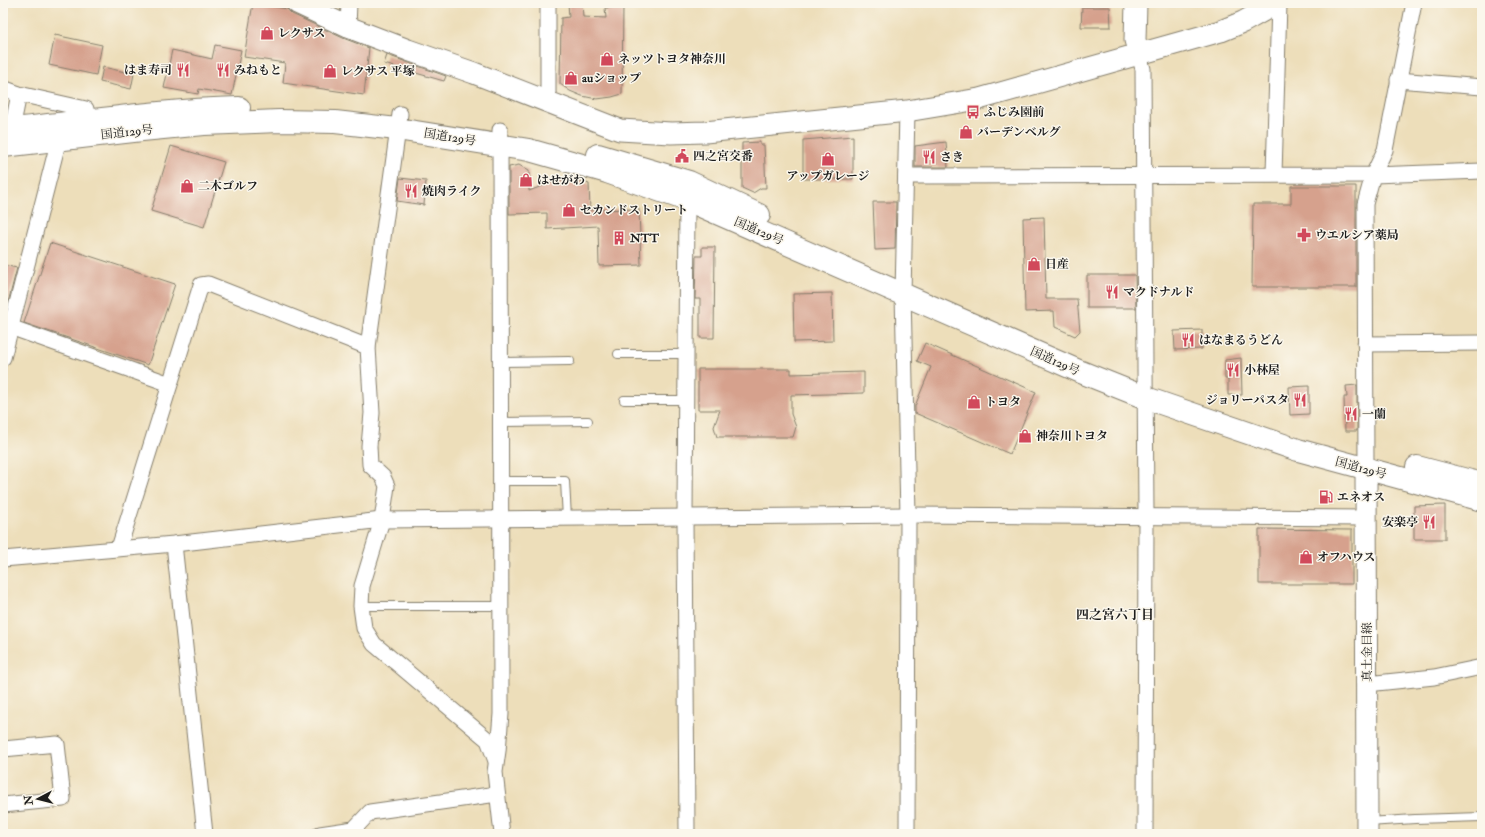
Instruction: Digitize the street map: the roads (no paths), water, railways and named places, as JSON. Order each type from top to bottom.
[{"type":"highway","name":"国道129号","points":[[6,135],[42,125],[88,120],[205,109],[279,107],[339,108],[399,122],[500,137],[532,136],[609,165],[687,200],[1064,351],[1145,390],[1208,405],[1302,436],[1366,462],[1482,500]]},
{"type":"highway","name":"国道129号","points":[[6,135],[59,139],[204,124],[279,121],[399,122]]},
{"type":"highway","name":"国道129号","points":[[609,165],[689,182],[808,238],[903,286]]},
{"type":"highway","name":"国道129号","points":[[1366,462],[1482,484]]},
{"type":"street","points":[[297,3],[348,27],[548,101],[620,130],[671,133],[705,132],[907,110],[979,99],[1221,31],[1243,22],[1278,3],[1274,174]]},
{"type":"street","points":[[348,27],[349,3]]},
{"type":"street","points":[[548,3],[548,101]]},
{"type":"street","points":[[1136,3],[1136,40],[1143,69],[1146,516],[1144,834]]},
{"type":"street","points":[[1366,462],[1365,204],[1373,174],[1385,150],[1414,3]]},
{"type":"street","points":[[1398,80],[1482,87]]},
{"type":"street","points":[[3,88],[19,94],[86,109],[88,120]]},
{"type":"street","points":[[6,135],[19,94]]},
{"type":"street","points":[[42,125],[46,100]]},
{"type":"street","points":[[907,110],[903,286],[908,515],[907,834]]},
{"type":"street","points":[[399,122],[368,347],[372,413],[369,446],[370,466],[383,477],[387,486],[382,520],[362,586],[361,606],[364,628],[374,644],[488,740],[496,761]]},
{"type":"street","points":[[609,165],[620,130]]},
{"type":"street","points":[[500,137],[501,714],[495,772],[502,834]]},
{"type":"street","points":[[3,358],[59,139]]},
{"type":"street","points":[[906,176],[1373,174],[1482,172]]},
{"type":"street","points":[[687,200],[685,517],[687,834]]},
{"type":"street","points":[[120,548],[201,285],[208,284],[368,347]]},
{"type":"street","points":[[10,327],[170,384]]},
{"type":"street","points":[[1365,344],[1482,343]]},
{"type":"street","name":"真土金目線","points":[[1366,462],[1367,828]]},
{"type":"street","points":[[3,559],[174,544],[382,520],[908,515],[1367,518]]},
{"type":"street","points":[[174,544],[206,834]]},
{"type":"street","points":[[1367,684],[1434,678],[1482,667]]},
{"type":"street","points":[[3,749],[57,744],[63,799],[3,805]]},
{"type":"street","points":[[320,834],[354,829],[370,812],[497,794]]},
{"type":"lane","points":[[618,354],[686,354]]},
{"type":"lane","points":[[501,362],[570,361]]},
{"type":"lane","points":[[624,400],[686,400]]},
{"type":"lane","points":[[501,422],[588,420]]},
{"type":"lane","points":[[501,481],[565,481],[567,518]]},
{"type":"lane","points":[[361,606],[501,606]]},
{"type":"lane","points":[[1367,828],[1415,819],[1482,817]]},
{"type":"place","name":"レクサス","points":[[267,33]]},
{"type":"place","name":"ネッツトヨタ神奈川","points":[[607,59]]},
{"type":"place","name":"はま寿司","points":[[183,70]]},
{"type":"place","name":"みねもと","points":[[223,70]]},
{"type":"place","name":"レクサス 平塚","points":[[330,71]]},
{"type":"place","name":"auショップ","points":[[571,78]]},
{"type":"place","name":"ふじみ園前","points":[[973,112]]},
{"type":"place","name":"バーデンベルグ","points":[[966,132]]},
{"type":"place","name":"四之宮交番","points":[[682,156]]},
{"type":"place","name":"さき","points":[[929,157]]},
{"type":"place","name":"アップガレージ","points":[[828,159]]},
{"type":"place","name":"はせがわ","points":[[526,180]]},
{"type":"place","name":"二木ゴルフ","points":[[187,186]]},
{"type":"place","name":"焼肉ライク","points":[[411,191]]},
{"type":"place","name":"セカンドストリート","points":[[569,210]]},
{"type":"place","name":"ウエルシア薬局","points":[[1304,235]]},
{"type":"place","name":"NTT","points":[[619,238]]},
{"type":"place","name":"日産","points":[[1034,264]]},
{"type":"place","name":"マクドナルド","points":[[1112,292]]},
{"type":"place","name":"はなまるうどん","points":[[1188,340]]},
{"type":"place","name":"小林屋","points":[[1233,370]]},
{"type":"place","name":"ジョリーパスタ","points":[[1300,400]]},
{"type":"place","name":"トヨタ","points":[[974,402]]},
{"type":"place","name":"一蘭","points":[[1351,414]]},
{"type":"place","name":"神奈川トヨタ","points":[[1025,436]]},
{"type":"place","name":"エネオス","points":[[1326,497]]},
{"type":"place","name":"安楽亭","points":[[1429,522]]},
{"type":"place","name":"オフハウス","points":[[1306,557]]},
{"type":"district","name":"四之宮六丁目","points":[[1115,614]]}]
